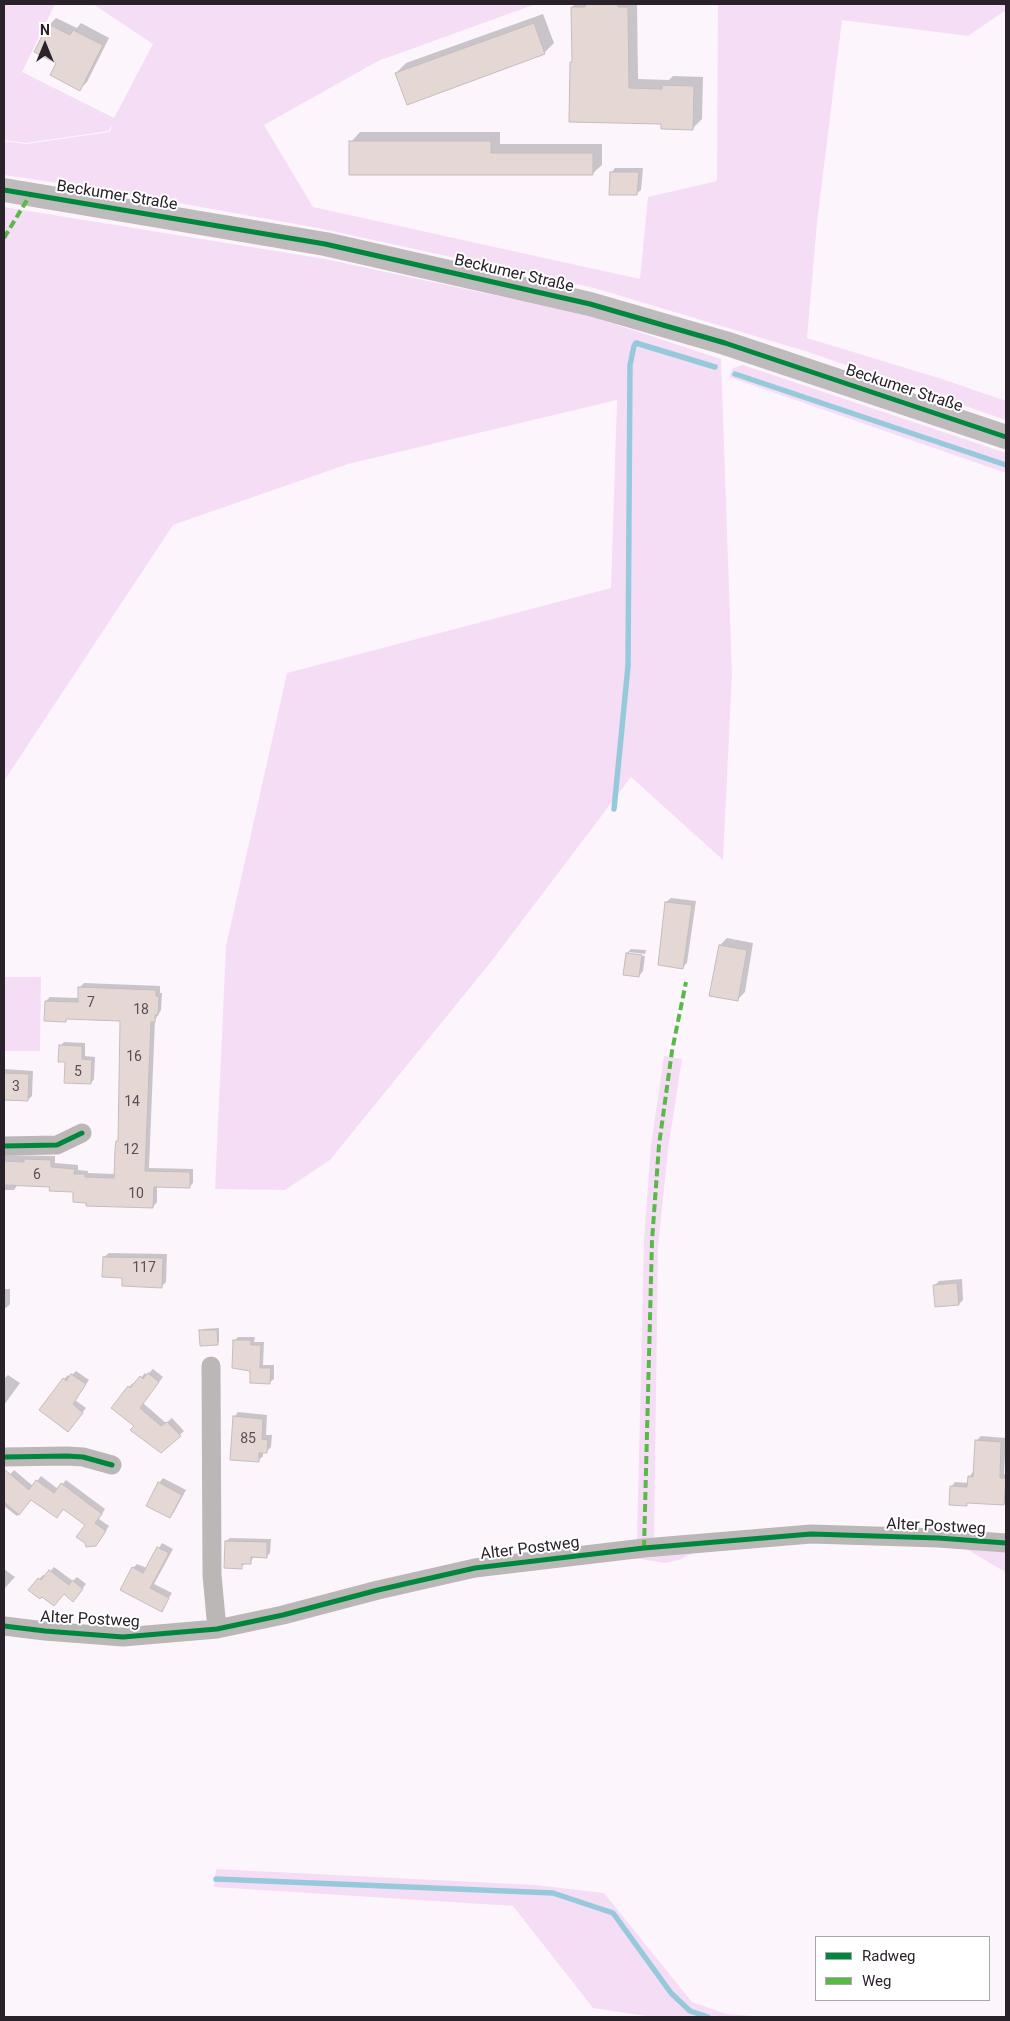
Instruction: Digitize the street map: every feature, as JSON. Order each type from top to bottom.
[{"type":"main road","name":"Beckumer Straße","points":[[4,190],[325,244],[590,304],[725,344],[1006,437]]},
{"type":"street","points":[[4,1146],[57,1145],[82,1133]]},
{"type":"street","points":[[211,1366],[212,1575],[217,1629]]},
{"type":"street","points":[[4,1457],[83,1457],[112,1465]]},
{"type":"street","name":"Alter Postweg","points":[[4,1626],[123,1637],[217,1629],[283,1615],[378,1590],[475,1568],[644,1548],[811,1534],[938,1538],[1006,1543]]},
{"type":"shaded area","points":[[4,4],[55,4],[22,72],[114,118],[153,44],[93,4],[536,4],[378,61],[264,125],[313,207],[640,279],[648,197],[717,181],[718,4],[1006,4],[1006,10],[968,36],[842,20],[817,223],[807,338],[942,379],[1006,401],[1006,420],[805,351],[594,288],[318,228],[111,191],[4,175],[4,141],[26,144],[110,132],[113,123],[109,131],[26,143],[4,140]]},
{"type":"shaded area","points":[[4,207],[325,259],[587,315],[721,359],[732,674],[723,860],[631,777],[490,963],[330,1160],[285,1190],[215,1189],[226,946],[287,673],[611,588],[617,400],[348,464],[173,525],[4,781]]},
{"type":"shaded area","points":[[743,365],[1006,453],[1006,473],[729,377],[733,368]]},
{"type":"shaded area","points":[[4,977],[41,977],[40,1051],[4,1051]]},
{"type":"shaded area","points":[[664,1056],[682,1059],[668,1150],[658,1247],[654,1540],[637,1542],[644,1239],[651,1145]]},
{"type":"shaded area","points":[[705,1547],[679,1560],[665,1563],[628,1557]]},
{"type":"shaded area","points":[[963,1547],[1006,1552],[1006,1572],[1000,1569]]},
{"type":"shaded area","points":[[216,1869],[535,1885],[604,1893],[692,2002],[726,2014],[770,2017],[652,2017],[593,2008],[513,1906],[214,1887]]},
{"type":"building","points":[[585,4],[618,4],[618,7],[628,7],[629,88],[662,89],[662,85],[694,86],[693,130],[661,129],[661,124],[569,122],[570,62],[572,62],[571,7],[585,7]]},
{"type":"building","points":[[534,23],[545,54],[407,105],[395,73]]},
{"type":"building","points":[[48,24],[70,35],[73,30],[103,45],[80,91],[50,75],[56,63],[34,52]]},
{"type":"building","points":[[349,141],[491,141],[491,153],[593,153],[593,175],[349,175]]},
{"type":"building","points":[[610,172],[639,172],[637,195],[609,195]]},
{"type":"building","points":[[665,902],[692,905],[683,969],[658,965]]},
{"type":"building","points":[[719,945],[747,950],[738,1001],[709,996]]},
{"type":"building","points":[[626,953],[642,955],[639,977],[623,975]]},
{"type":"building","points":[[78,987],[156,990],[156,996],[159,997],[158,1015],[155,1015],[155,1022],[151,1022],[145,1171],[190,1172],[190,1188],[154,1187],[153,1208],[86,1206],[86,1203],[73,1202],[73,1192],[49,1191],[50,1187],[4,1185],[4,1161],[24,1162],[24,1159],[51,1160],[51,1167],[75,1169],[74,1174],[85,1174],[85,1177],[114,1178],[115,1149],[116,1141],[118,1141],[120,1021],[66,1019],[66,1022],[44,1021],[45,1001],[78,1002]]},
{"type":"building","points":[[59,1045],[82,1046],[82,1059],[92,1060],[91,1084],[64,1083],[65,1062],[58,1062]]},
{"type":"building","points":[[4,1073],[29,1074],[28,1101],[4,1100]]},
{"type":"building","points":[[103,1257],[163,1258],[162,1288],[122,1286],[122,1278],[102,1277]]},
{"type":"building","points":[[957,1283],[959,1305],[935,1307],[933,1285]]},
{"type":"building","points":[[199,1330],[217,1330],[218,1345],[200,1346]]},
{"type":"building","points":[[233,1340],[251,1340],[251,1345],[261,1345],[260,1368],[271,1368],[270,1384],[250,1383],[250,1371],[232,1368]]},
{"type":"building","points":[[148,1373],[159,1382],[140,1408],[161,1426],[167,1422],[181,1436],[161,1453],[130,1430],[134,1426],[111,1408],[128,1386],[130,1388],[140,1376],[143,1379]]},
{"type":"building","points":[[71,1374],[86,1384],[73,1404],[83,1413],[68,1432],[39,1410],[63,1378],[66,1381]]},
{"type":"building","points":[[233,1416],[263,1419],[262,1439],[268,1440],[267,1453],[259,1453],[259,1462],[230,1460]]},
{"type":"building","points":[[975,1440],[1001,1442],[1000,1478],[1006,1478],[1004,1505],[967,1503],[967,1506],[949,1505],[950,1486],[967,1487],[968,1476],[973,1477]]},
{"type":"building","points":[[4,1469],[29,1490],[36,1480],[54,1493],[61,1483],[102,1514],[95,1523],[106,1531],[96,1546],[86,1547],[85,1543],[76,1537],[85,1525],[63,1509],[57,1518],[31,1500],[19,1515],[4,1502]]},
{"type":"building","points":[[158,1482],[182,1495],[170,1518],[146,1506]]},
{"type":"building","points":[[225,1541],[267,1542],[267,1558],[251,1557],[251,1564],[242,1564],[242,1569],[224,1568]]},
{"type":"building","points":[[157,1547],[169,1553],[150,1588],[169,1598],[162,1612],[120,1590],[132,1567],[143,1573]]},
{"type":"building","points":[[49,1570],[69,1585],[72,1580],[83,1589],[73,1602],[64,1594],[54,1606],[28,1590],[38,1578],[41,1580]]},
{"type":"waterway","points":[[614,809],[628,666],[630,365],[634,346],[636,343],[715,367]]},
{"type":"waterway","points":[[735,374],[1006,465]]},
{"type":"waterway","points":[[216,1879],[553,1893],[613,1913],[671,1993],[690,2011],[708,2017]]},
{"type":"marked path","points":[[4,238],[30,195]]},
{"type":"marked path","points":[[644,1548],[652,1241],[659,1145],[672,1051],[686,982]]},
{"type":"cycle path","points":[[4,190],[325,244],[590,304],[725,343],[1006,437]]},
{"type":"cycle path","points":[[4,1146],[57,1145],[82,1133]]},
{"type":"cycle path","points":[[4,1457],[83,1457],[112,1465]]},
{"type":"cycle path","points":[[4,1626],[123,1637],[217,1629],[283,1615],[378,1590],[475,1568],[644,1548],[811,1534],[938,1538],[1006,1543]]}]
